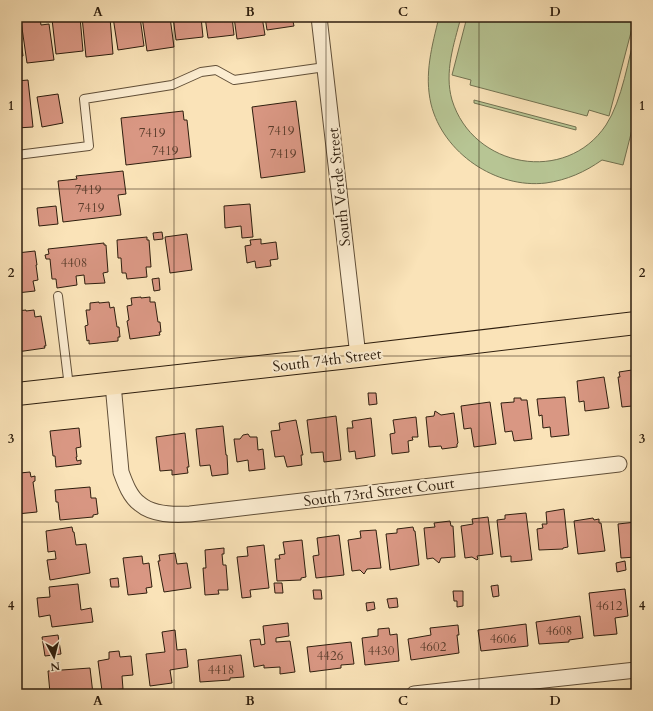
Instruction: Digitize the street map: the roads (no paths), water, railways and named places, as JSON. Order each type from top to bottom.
[{"type":"main road","name":"South 74th Street","points":[[17,394],[636,323]]},
{"type":"street","name":"South Verde Street","points":[[319,17],[358,356]]},
{"type":"street","name":"South 73rd Street Court","points":[[113,384],[121,472],[126,486],[140,505],[154,511],[175,515],[619,464]]},
{"type":"street","points":[[414,694],[636,670]]},
{"type":"lane","points":[[17,155],[90,146],[84,98],[172,85],[201,72],[216,70],[234,80],[325,68]]},
{"type":"lane","points":[[58,296],[69,389]]}]
